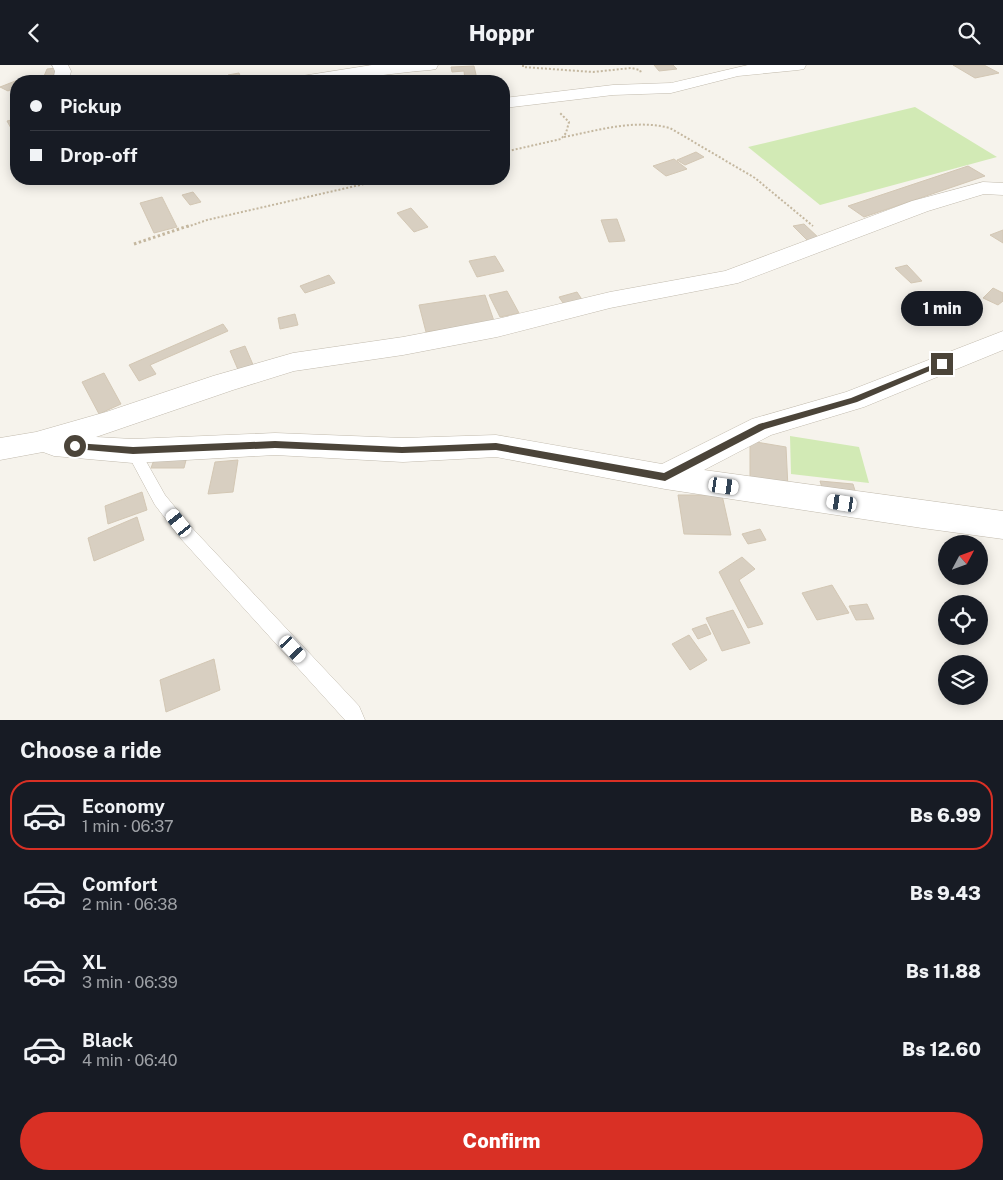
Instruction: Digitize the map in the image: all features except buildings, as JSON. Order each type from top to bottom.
[{"type":"street","points":[[334,75],[398,66],[430,65]]},
{"type":"street","points":[[510,102],[613,90],[670,88],[738,71],[798,65]]},
{"type":"street","points":[[0,449],[36,443],[110,422],[223,383],[293,362],[403,346],[497,328],[610,300],[730,278],[920,205],[983,188],[1003,189]]},
{"type":"street","points":[[665,477],[762,427],[854,400],[1003,340]]},
{"type":"street","points":[[36,443],[133,451],[275,444],[402,450],[496,447],[665,477],[1003,525]]},
{"type":"lane","points":[[133,451],[160,500],[188,535],[352,713],[355,720]]},
{"type":"path","points":[[545,98],[569,122],[569,128],[564,137]]},
{"type":"path","points":[[510,151],[558,141],[564,137],[639,123],[660,125],[670,128],[755,178],[779,196],[829,240]]},
{"type":"path","points":[[134,243],[207,221],[360,185]]},
{"type":"green space","points":[[915,107],[997,157],[820,205],[748,147]]},
{"type":"green space","points":[[790,436],[859,447],[869,483],[791,474]]},
{"type":"route","points":[[75,446],[133,451],[275,444],[402,450],[496,447],[665,477],[762,427],[854,400],[942,364]]}]
